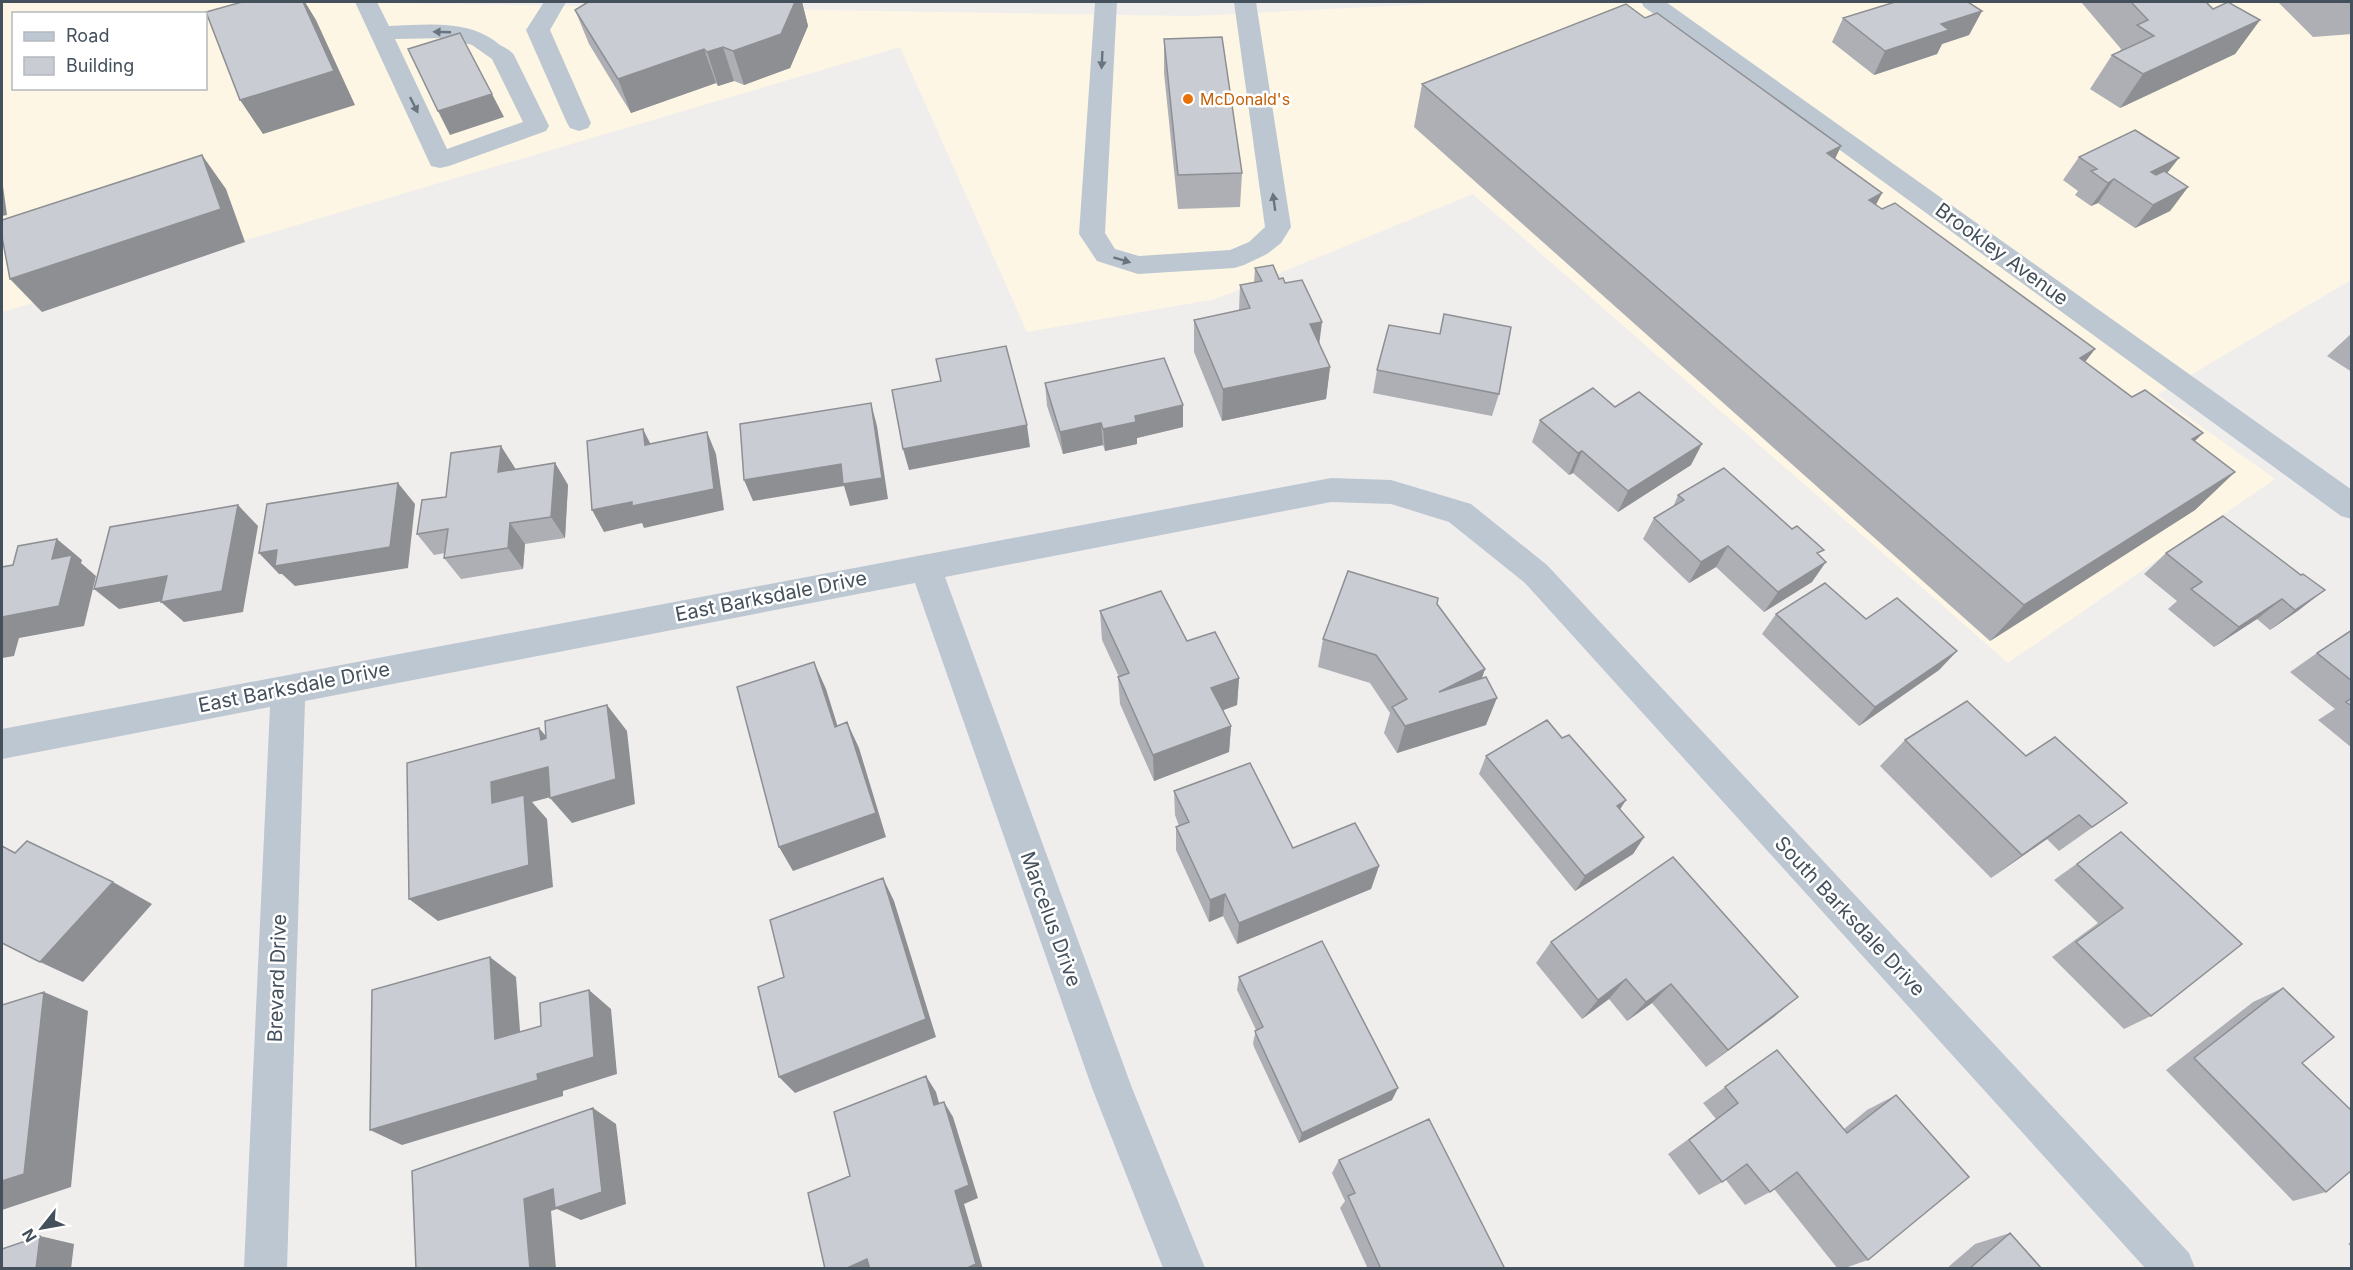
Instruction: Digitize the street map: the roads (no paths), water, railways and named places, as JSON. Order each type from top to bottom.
[{"type":"street","points":[[366,2],[379,33],[440,160],[466,152],[486,136],[508,125],[515,117],[510,101],[484,56],[487,47],[480,40],[448,31],[379,33]]},
{"type":"street","points":[[555,2],[538,30],[579,123]]},
{"type":"street","points":[[1106,2],[1092,234],[1106,255],[1138,265],[1234,260],[1258,248],[1272,237],[1278,227],[1245,2]]},
{"type":"street","name":"Brookley Avenue","points":[[1652,2],[2352,507]]},
{"type":"street","name":"East Barksdale Drive","points":[[2,744],[1331,490],[1391,492],[1460,513],[1524,564]]},
{"type":"street","name":"South Barksdale Drive","points":[[1524,564],[1536,573],[2175,1269]]},
{"type":"street","name":"Marcelus Drive","points":[[925,567],[1112,1088],[1184,1269]]},
{"type":"street","name":"Brevard Drive","points":[[266,1269],[288,688]]},
{"type":"place","name":"McDonald's","points":[[1188,99]]}]
